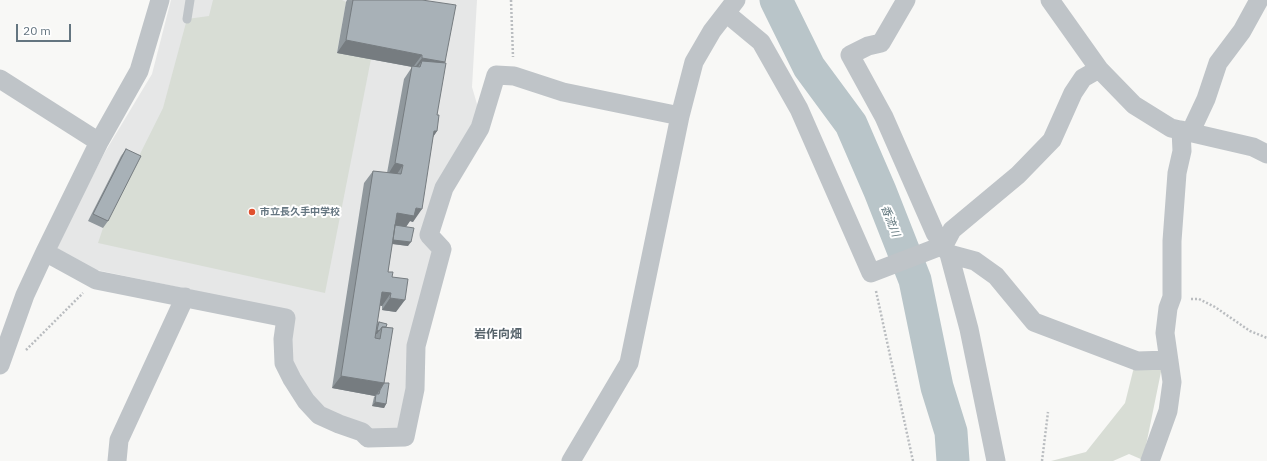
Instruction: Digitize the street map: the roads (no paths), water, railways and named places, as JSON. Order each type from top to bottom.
[{"type":"street","points":[[0,365],[25,296],[45,252],[100,142],[139,71],[160,0]]},
{"type":"street","points":[[906,0],[881,43],[868,46],[850,55],[884,116],[935,233],[946,250],[970,329],[996,461]]},
{"type":"street","points":[[1050,0],[1099,69],[1134,105],[1171,128],[1253,147],[1267,154]]},
{"type":"street","points":[[1150,461],[1168,411],[1172,382],[1166,333],[1168,308],[1172,297],[1172,241],[1177,173],[1186,131],[1206,99],[1218,63],[1242,31],[1259,0]]},
{"type":"street","points":[[571,461],[629,363],[680,116],[694,62],[712,31],[731,6],[761,42],[798,109],[871,273],[946,250],[975,261],[996,276],[1034,322],[1137,361],[1169,360]]},
{"type":"street","points":[[946,250],[952,230],[1018,175],[1052,140],[1073,94],[1083,78],[1099,69]]},
{"type":"street","points":[[45,252],[96,280],[286,318],[283,339],[284,363],[306,402],[319,414],[339,424],[362,432],[368,438],[405,437],[414,389],[416,346],[442,249],[428,235],[444,188],[480,128],[496,75],[514,76],[563,92],[680,116]]},
{"type":"street","points":[[0,79],[100,142]]},
{"type":"street","points":[[117,461],[119,440],[185,298]]},
{"type":"lane","points":[[187,19],[190,0]]},
{"type":"waterway","name":"香流川","points":[[776,0],[809,67],[851,124],[880,191],[915,280],[937,387],[951,432],[953,461]]},
{"type":"place","name":"市立長久手中学校","points":[[252,212]]},
{"type":"district","name":"岩作向畑","points":[[498,335]]}]
